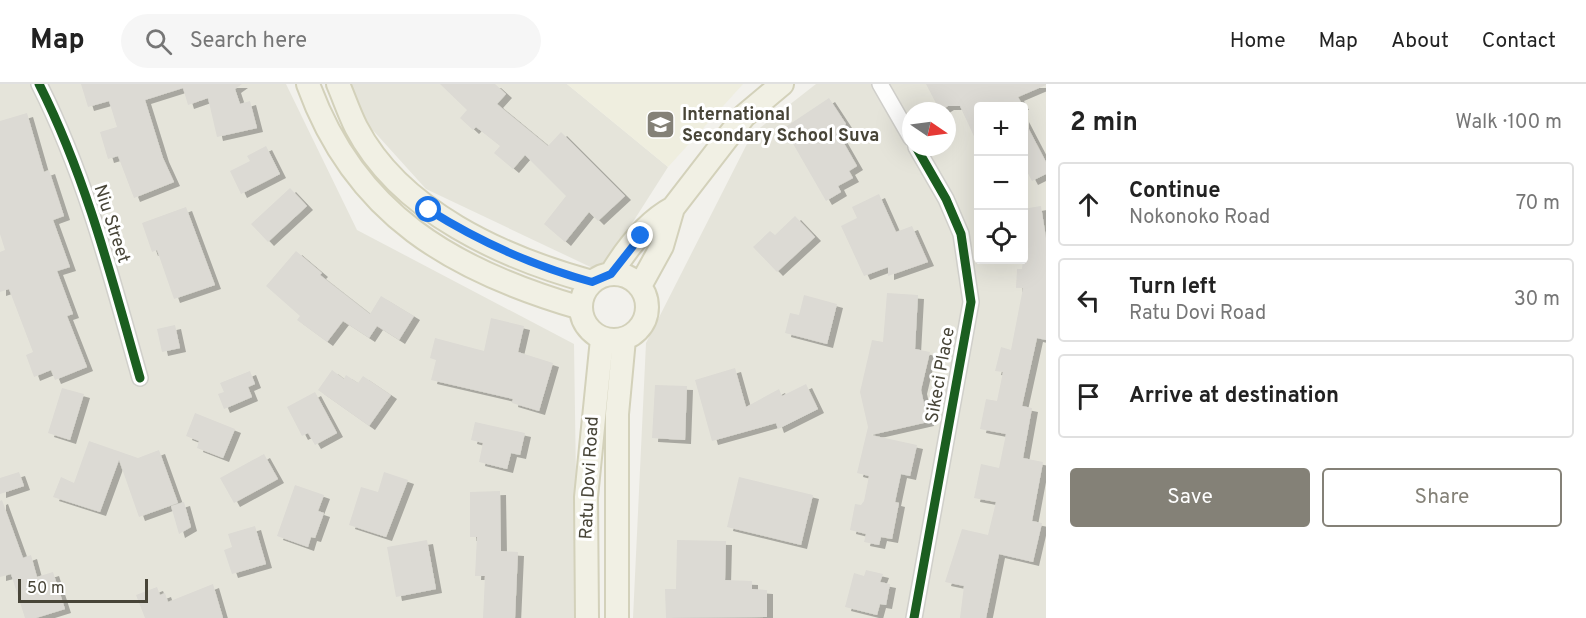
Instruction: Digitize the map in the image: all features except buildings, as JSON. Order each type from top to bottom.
[{"type":"main road","points":[[308,84],[318,111],[350,166],[373,194],[417,235],[480,271],[525,291],[581,308]]},
{"type":"main road","points":[[339,84],[356,127],[369,147],[391,173],[429,210],[489,245],[538,265],[602,278],[622,275],[639,286],[647,306],[646,316],[634,334],[613,339],[587,326],[581,308],[582,298],[602,278],[653,222],[673,208],[744,116],[782,84]]},
{"type":"main road","points":[[639,286],[662,246],[673,208]]},
{"type":"main road","name":"Ratu Dovi Road","points":[[587,618],[586,497],[613,339]]},
{"type":"main road","name":"Ratu Dovi Road","points":[[613,339],[617,414],[617,618]]},
{"type":"street","name":"Niu Street","points":[[39,84],[57,120],[92,214],[140,378]]},
{"type":"street","points":[[880,84],[902,122]]},
{"type":"street","name":"Sikeci Place","points":[[914,618],[971,302],[961,234],[946,199],[921,156]]},
{"type":"shaded area","points":[[0,84],[286,84],[357,230],[574,344],[578,618],[0,618]]},
{"type":"shaded area","points":[[344,84],[567,84],[668,167],[601,272],[426,189],[351,106]]},
{"type":"shaded area","name":"International Secondary School Suva","points":[[567,84],[743,84],[668,167]]},
{"type":"shaded area","points":[[816,84],[1046,84],[1046,618],[633,618],[646,343],[752,134]]},
{"type":"cycle path","points":[[39,84],[71,155],[97,229],[140,378]]},
{"type":"cycle path","points":[[914,618],[971,302],[961,234],[946,199],[921,156]]},
{"type":"place","name":"International Secondary School Suva","points":[[661,125]]},
{"type":"route","points":[[429,210],[489,245],[538,265],[592,282],[611,274],[627,250],[641,236]]}]
